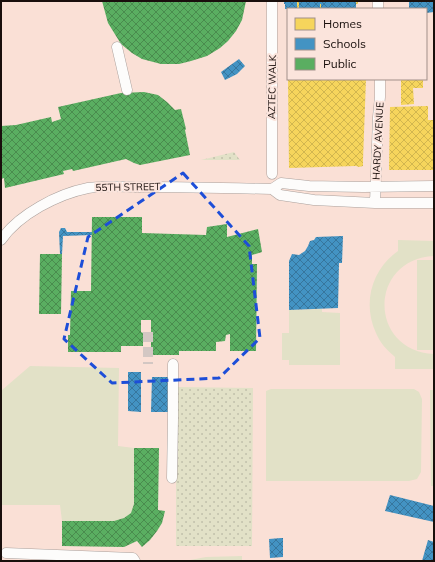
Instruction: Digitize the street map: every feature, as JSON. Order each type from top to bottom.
[{"type":"street","name":"AZTEC WALK","points":[[272,1],[272,174]]},
{"type":"street","points":[[117,47],[127,90]]},
{"type":"street","name":"HARDY AVENUE","points":[[375,203],[380,80]]},
{"type":"street","name":"55TH STREET","points":[[1,240],[13,227],[32,211],[57,198],[89,188],[169,187],[272,189],[281,183],[309,186],[434,186]]},
{"type":"street","name":"55TH STREET","points":[[272,189],[280,195],[314,200],[434,204]]},
{"type":"street","points":[[172,478],[173,364]]},
{"type":"street","points":[[3,554],[133,558],[135,561]]},
{"type":"highlighted area","points":[[183,173],[249,246],[260,338],[219,378],[112,383],[64,339],[88,237]]},
{"type":"shaded area","points":[[1,1],[434,1],[434,561],[1,561]]},
{"type":"green space","points":[[234,152],[240,160],[201,160]]},
{"type":"green space","points":[[398,240],[434,241],[434,256],[412,261],[397,272],[388,288],[384,305],[388,322],[397,338],[412,349],[434,354],[434,369],[395,369],[395,357],[380,340],[372,322],[370,299],[372,288],[382,267],[389,258],[398,251]]},
{"type":"green space","points":[[417,260],[434,260],[434,350],[417,350]]},
{"type":"green space","points":[[322,309],[322,312],[340,313],[340,365],[289,365],[289,360],[282,360],[282,333],[289,333],[289,310]]},
{"type":"green space","points":[[30,366],[119,368],[118,446],[134,448],[134,504],[131,513],[124,518],[114,521],[62,521],[60,505],[1,505],[1,393],[2,390]]},
{"type":"green space","points":[[176,387],[253,388],[252,546],[176,546]]},
{"type":"green space","points":[[271,389],[414,389],[419,392],[422,399],[421,472],[417,479],[409,481],[266,481],[266,391]]},
{"type":"green space","points":[[430,390],[434,390],[434,486],[431,486]]},
{"type":"green space","points":[[242,556],[242,560],[247,561],[185,561],[206,557]]},
{"type":"building: Homes","points":[[284,1],[358,1],[356,8],[285,9]]},
{"type":"building: Homes","points":[[288,80],[366,80],[363,166],[289,168]]},
{"type":"building: Homes","points":[[401,80],[423,80],[423,88],[413,88],[414,104],[401,105]]},
{"type":"building: Homes","points":[[428,106],[428,120],[434,120],[434,170],[389,170],[390,107]]},
{"type":"building: Schools","points":[[284,1],[297,1],[297,8],[285,9]]},
{"type":"building: Schools","points":[[299,1],[356,1],[356,8],[321,8],[320,4],[320,8],[299,8]]},
{"type":"building: Schools","points":[[409,1],[434,1],[434,12],[427,13],[427,8],[409,8]]},
{"type":"building: Schools","points":[[239,59],[245,66],[237,74],[225,80],[221,72]]},
{"type":"building: Schools","points":[[61,228],[65,228],[67,232],[92,232],[92,235],[63,236],[62,254],[60,254],[59,232]]},
{"type":"building: Schools","points":[[343,236],[342,263],[339,263],[338,308],[289,310],[289,261],[292,254],[299,255],[305,251],[310,241],[314,240],[316,237]]},
{"type":"building: Schools","points":[[128,372],[141,372],[141,412],[128,411]]},
{"type":"building: Schools","points":[[152,377],[172,377],[170,412],[151,412]]},
{"type":"building: Schools","points":[[390,495],[434,506],[434,522],[385,511]]},
{"type":"building: Schools","points":[[283,538],[283,557],[270,558],[269,539]]},
{"type":"building: Schools","points":[[428,540],[434,542],[434,561],[422,561]]},
{"type":"building: Public","points":[[102,1],[246,1],[242,20],[236,31],[220,48],[207,56],[191,61],[179,64],[161,64],[142,59],[121,44],[108,23]]},
{"type":"building: Public","points":[[144,92],[158,95],[175,110],[181,109],[190,155],[140,165],[126,159],[73,171],[72,169],[63,171],[64,174],[5,188],[4,178],[1,179],[1,126],[16,125],[51,117],[52,122],[61,119],[58,107],[121,93]]},
{"type":"building: Public","points":[[92,217],[142,217],[142,233],[206,235],[207,227],[227,224],[227,237],[258,229],[262,252],[252,255],[252,264],[257,264],[256,351],[230,351],[230,334],[226,335],[225,341],[216,342],[216,351],[179,351],[179,355],[151,355],[151,320],[141,320],[143,346],[121,346],[121,352],[68,352],[71,291],[91,291]]},
{"type":"building: Public","points":[[40,254],[62,254],[61,314],[39,314]]},
{"type":"building: Public","points":[[134,448],[159,448],[158,510],[165,511],[162,523],[157,531],[142,547],[137,541],[124,547],[62,546],[62,521],[114,521],[124,518],[131,513],[134,504]]},
{"type":"tunnel","points":[[148,332],[148,364]]}]
